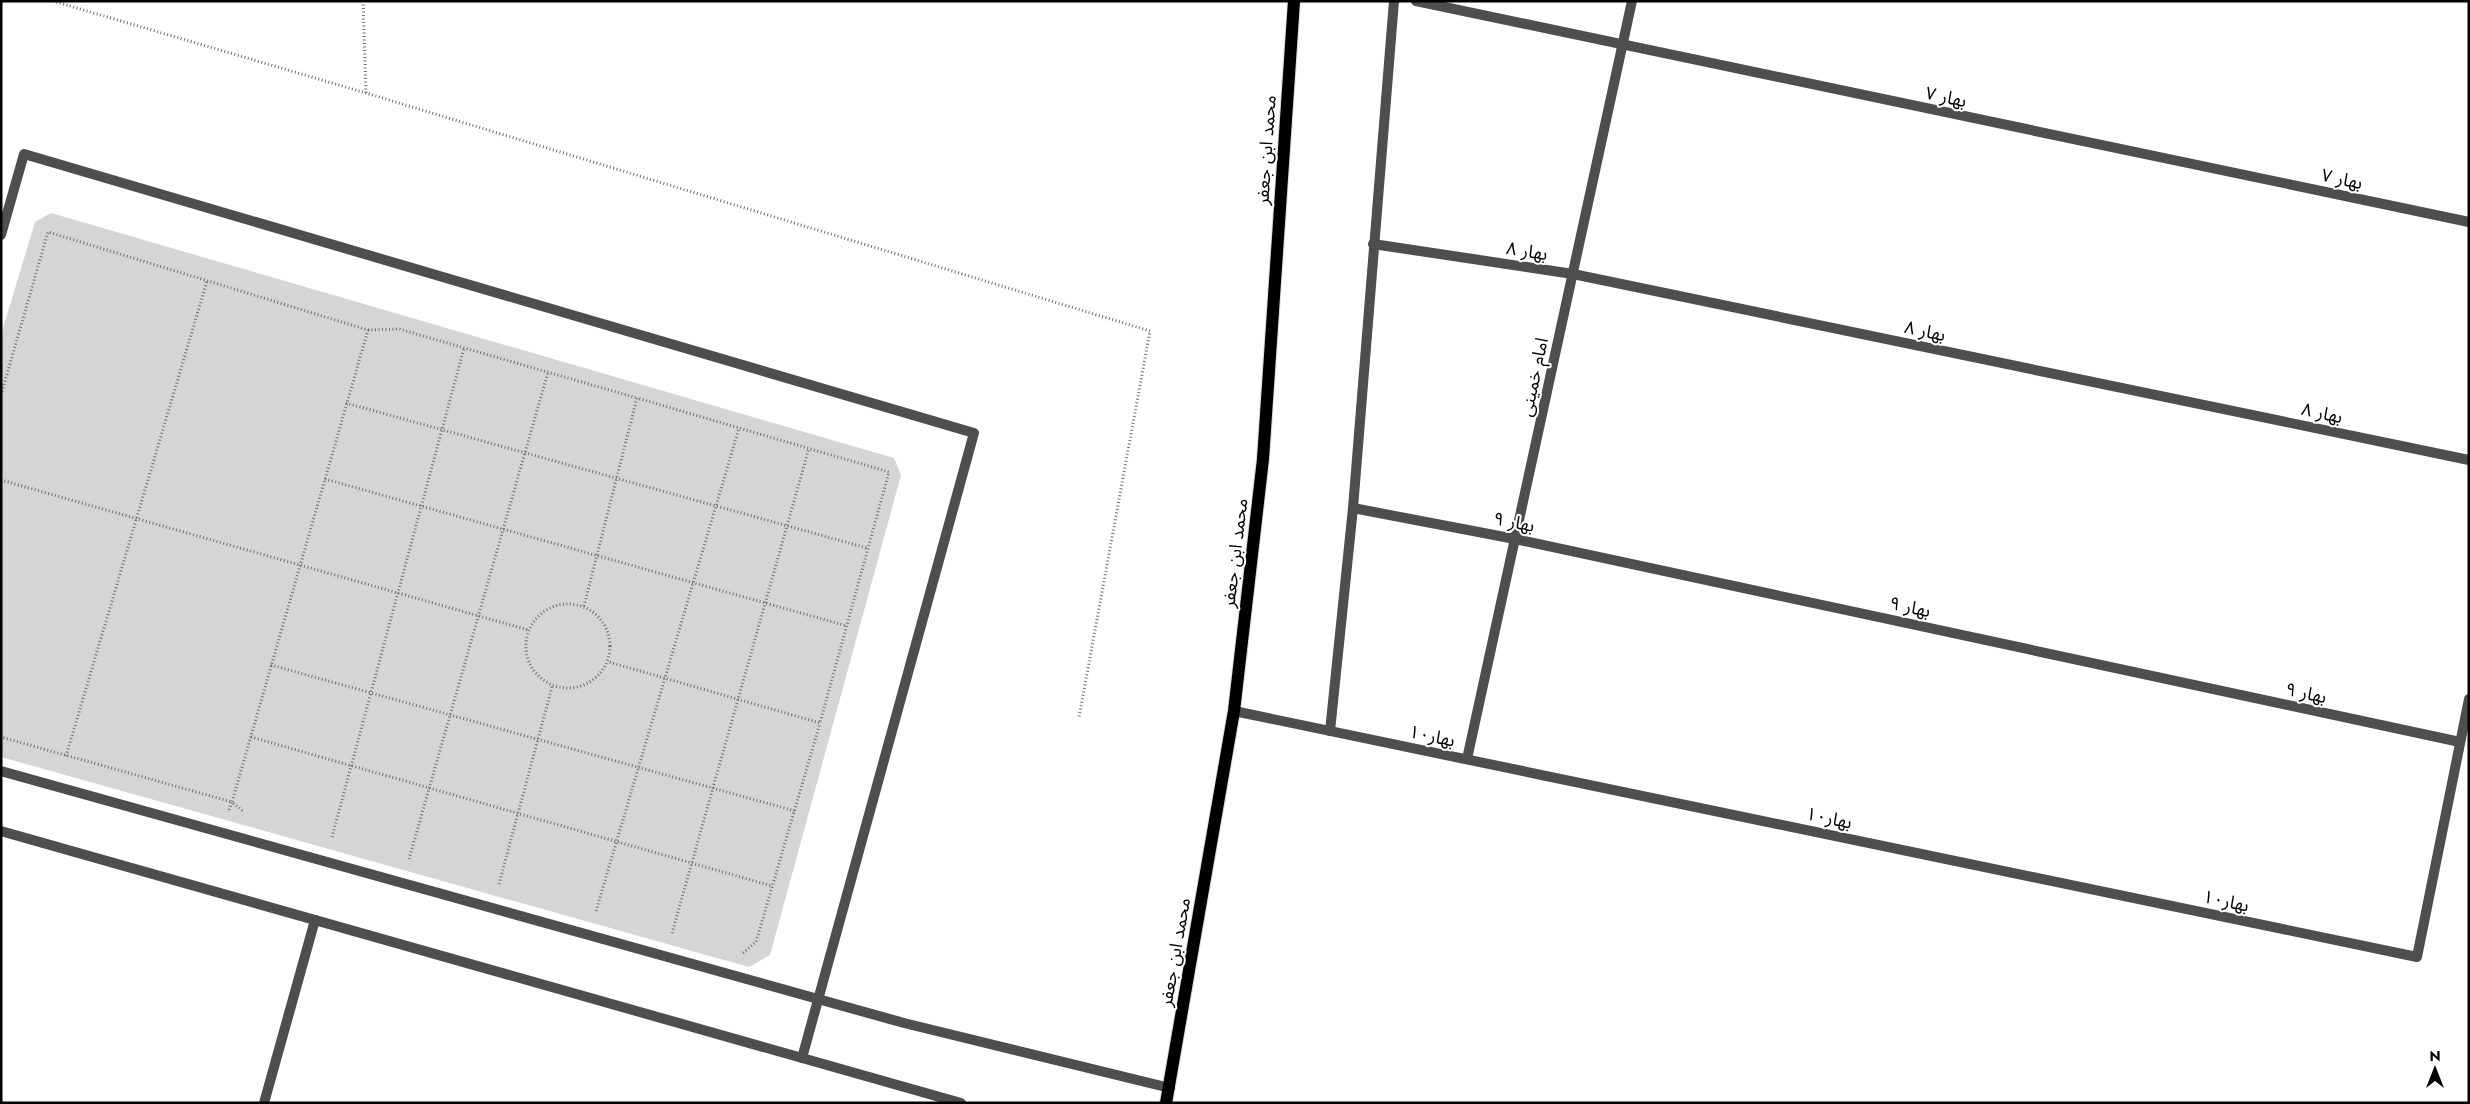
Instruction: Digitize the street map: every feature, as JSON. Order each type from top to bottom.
[{"type":"main road","name":"محمد ابن جعفر","points":[[1166,1103],[1234,711],[1263,459],[1294,1]]},
{"type":"street","points":[[1330,731],[1353,508],[1394,1]]},
{"type":"street","name":"بهار ۷","points":[[1416,1],[1622,46],[2469,222]]},
{"type":"street","name":"امام خمینی","points":[[1468,759],[1632,1]]},
{"type":"street","points":[[1,235],[24,154],[974,433],[802,1058]]},
{"type":"street","name":"بهار ۸","points":[[1373,244],[1572,274],[2469,460]]},
{"type":"street","name":"بهار ۹","points":[[1353,508],[1515,539],[2460,742]]},
{"type":"street","points":[[2460,742],[2469,699]]},
{"type":"street","name":"بهار۱۰","points":[[1234,711],[2417,957],[2460,742]]},
{"type":"street","points":[[1,771],[904,1023],[1170,1088]]},
{"type":"street","points":[[1,831],[961,1103]]},
{"type":"street","points":[[264,1103],[315,920]]},
{"type":"path","points":[[53,1],[366,93],[1150,331],[1079,717]]},
{"type":"path","points":[[364,1],[366,93]]},
{"type":"path","points":[[1,395],[48,232],[368,330],[399,329],[889,472],[795,812],[756,942],[742,954]]},
{"type":"path","points":[[66,756],[207,281]]},
{"type":"path","points":[[1,737],[232,802],[368,330]]},
{"type":"path","points":[[330,842],[464,348]]},
{"type":"path","points":[[408,865],[548,372]]},
{"type":"path","points":[[584,606],[637,398]]},
{"type":"path","points":[[346,403],[868,548]]},
{"type":"path","points":[[594,919],[739,428]]},
{"type":"path","points":[[669,941],[809,448]]},
{"type":"path","points":[[325,479],[847,626]]},
{"type":"path","points":[[1,480],[528,630]]},
{"type":"path","points":[[562,603],[584,606],[602,619],[612,639],[609,662],[596,680],[575,689],[552,686],[534,673],[525,652],[528,630],[542,612],[562,603]]},
{"type":"path","points":[[609,662],[820,723]]},
{"type":"path","points":[[271,665],[795,812]]},
{"type":"path","points":[[497,892],[552,686]]},
{"type":"path","points":[[251,737],[772,886]]},
{"type":"shaded area","points":[[51,213],[894,458],[901,475],[770,955],[749,967],[1,757],[1,335],[35,222]]}]
